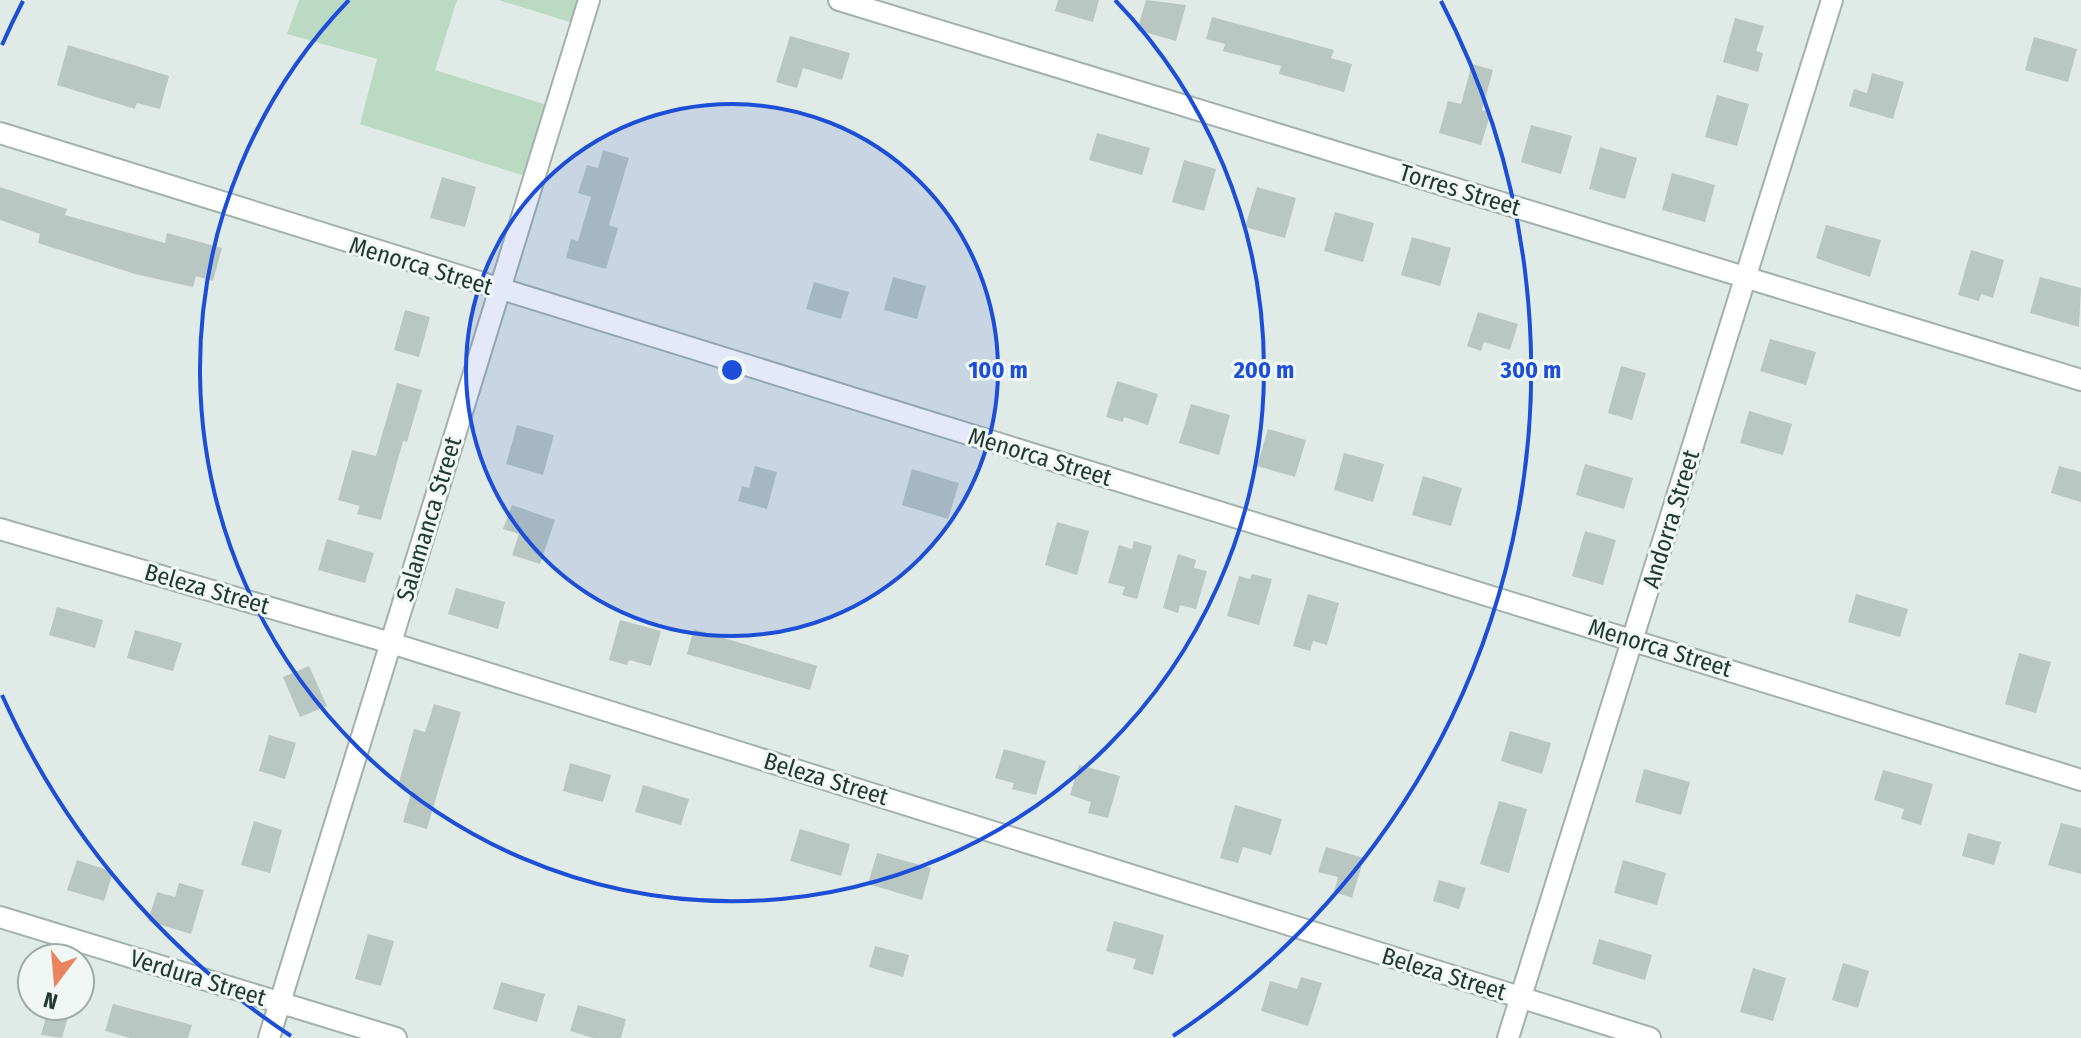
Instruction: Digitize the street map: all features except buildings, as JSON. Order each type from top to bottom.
[{"type":"street","name":"Salamanca Street","points":[[269,1038],[589,0]]},
{"type":"street","name":"Torres Street","points":[[839,0],[2081,380]]},
{"type":"street","name":"Andorra Street","points":[[1508,1038],[1832,0]]},
{"type":"street","name":"Menorca Street","points":[[0,133],[499,291],[1633,639],[2081,780]]},
{"type":"street","name":"Beleza Street","points":[[0,529],[391,643],[1650,1038]]},
{"type":"street","name":"Verdura Street","points":[[0,917],[396,1038]]},
{"type":"green space","points":[[299,0],[457,0],[435,70],[547,105],[525,176],[360,124],[377,59],[287,34]]},
{"type":"green space","points":[[499,0],[580,0],[573,23]]}]
